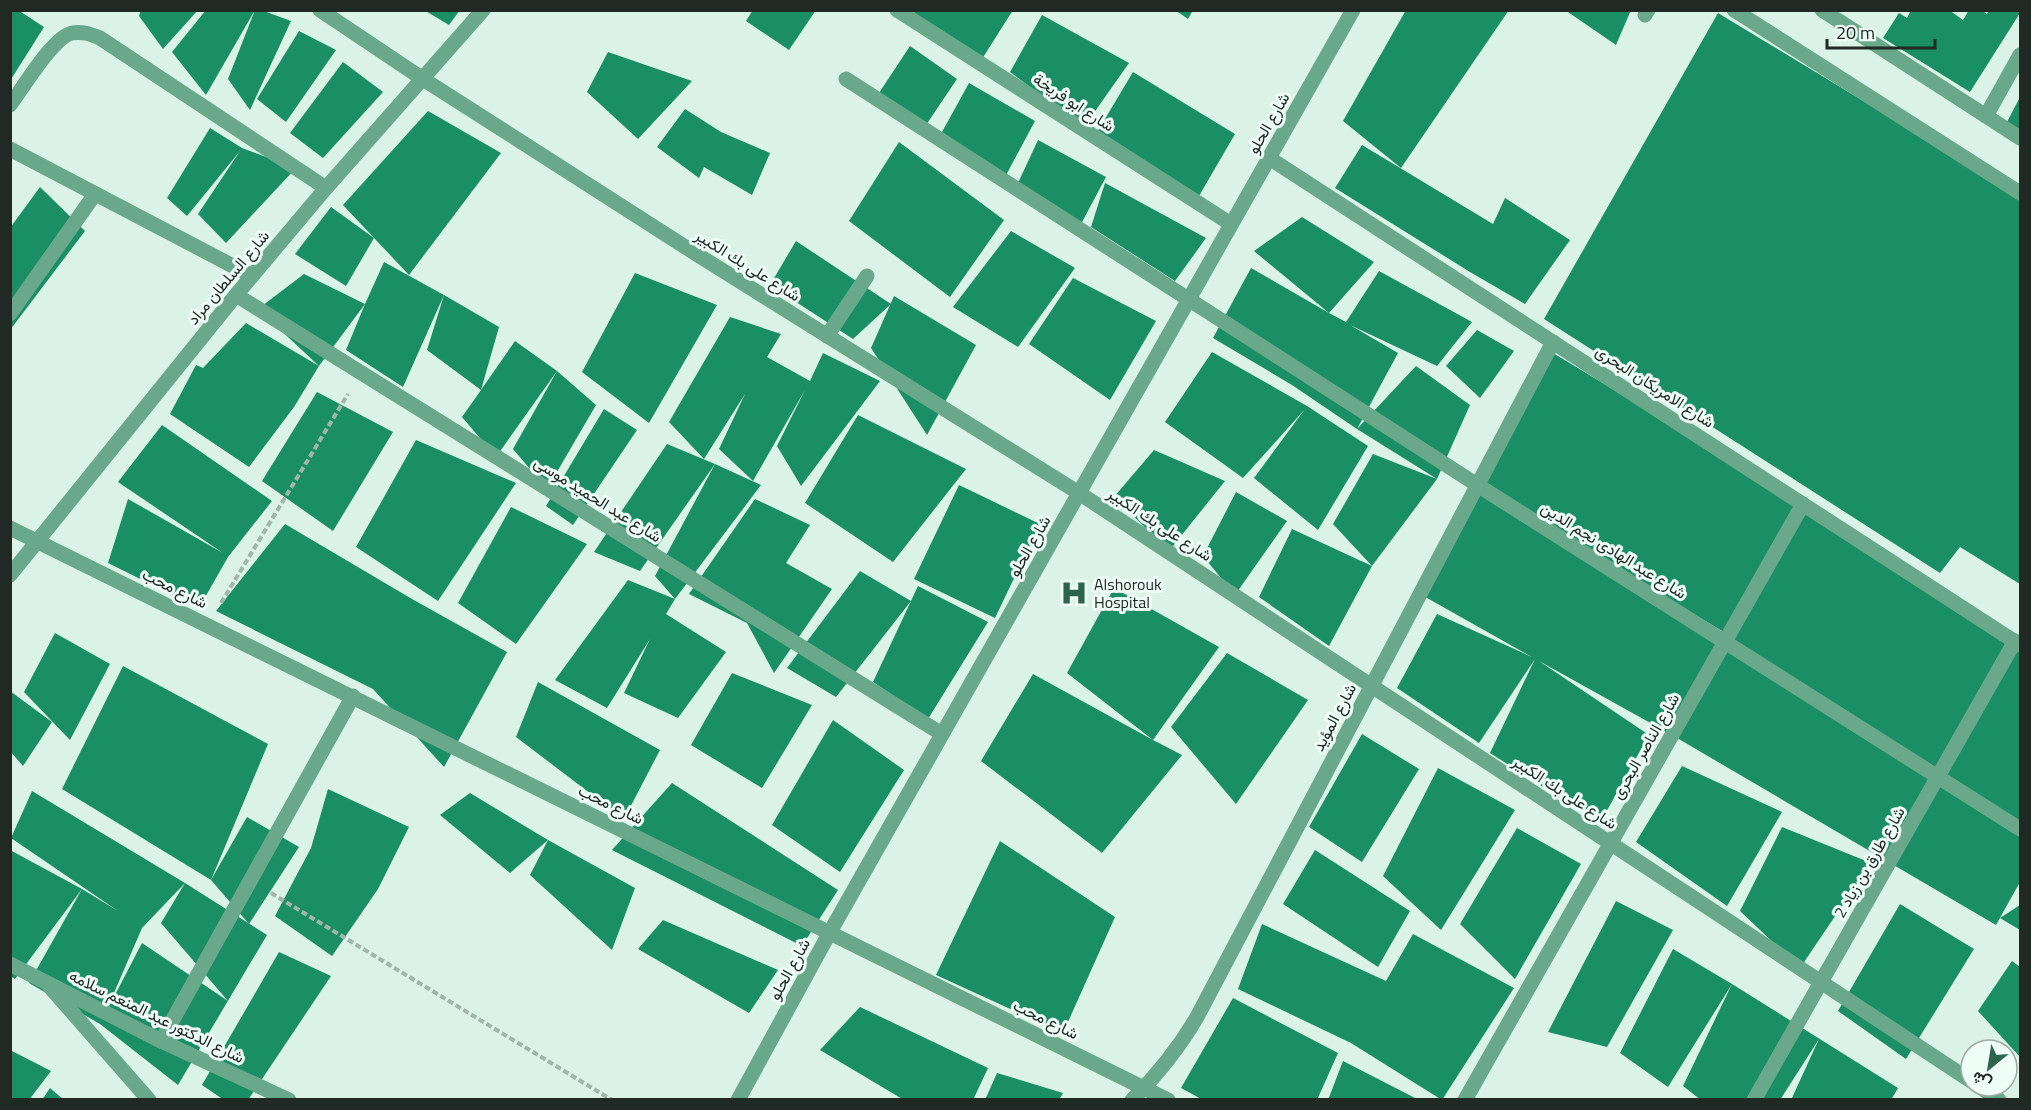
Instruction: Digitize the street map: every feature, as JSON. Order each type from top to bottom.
[{"type":"street","name":"شارع على بك الكبير","points":[[320,10],[423,79],[827,336],[1079,492],[1959,1073]]},
{"type":"street","name":"شارع السلطان مراد","points":[[10,575],[236,295],[483,10]]},
{"type":"street","name":"شارع ابو فريخة","points":[[897,10],[1232,224]]},
{"type":"street","name":"شارع الحلو","points":[[738,1100],[830,932],[1353,10]]},
{"type":"street","points":[[1734,10],[2020,193]]},
{"type":"street","points":[[1822,10],[2020,138]]},
{"type":"street","points":[[10,105],[57,40],[70,33],[86,32],[100,38],[327,188]]},
{"type":"street","points":[[1986,116],[2020,55]]},
{"type":"street","name":"شارع عبد الهادى نجم الدين","points":[[846,79],[2020,829]]},
{"type":"street","points":[[10,149],[252,276]]},
{"type":"street","name":"شارع الامريكان البحرى","points":[[1269,158],[2018,643]]},
{"type":"street","points":[[10,314],[95,194]]},
{"type":"street","points":[[827,336],[867,276]]},
{"type":"street","name":"شارع عبد الحميد موسى","points":[[236,295],[942,734]]},
{"type":"street","name":"شارع المؤيد","points":[[1132,1100],[1182,1042],[1197,1017],[1553,342]]},
{"type":"street","name":"شارع الناصر البحرى","points":[[1466,1100],[1803,504]]},
{"type":"street","name":"شارع محب","points":[[10,528],[1168,1100]]},
{"type":"street","name":"شارع طارق بن زياد 2","points":[[1754,1100],[1937,777],[2018,643]]},
{"type":"street","points":[[161,1041],[352,696]]},
{"type":"street","name":"شارع الدكتور عبد المنعم سلامه","points":[[10,964],[161,1041],[289,1100]]},
{"type":"street","points":[[44,981],[149,1100]]},
{"type":"path","points":[[208,624],[361,373]]},
{"type":"path","points":[[250,881],[612,1100]]},
{"type":"building","points":[[10,10],[18,10],[44,27],[10,81]]},
{"type":"building","points":[[141,10],[198,10],[163,49],[139,16]]},
{"type":"building","points":[[206,10],[255,10],[206,95],[172,52]]},
{"type":"building","points":[[255,10],[291,21],[250,110],[228,79]]},
{"type":"building","points":[[424,10],[460,10],[449,25]]},
{"type":"building","points":[[753,10],[816,10],[789,50],[746,21]]},
{"type":"building","points":[[915,10],[1013,10],[982,59],[914,14]]},
{"type":"building","points":[[1175,10],[1193,10],[1188,19]]},
{"type":"building","points":[[1406,10],[1509,10],[1401,168],[1343,121]]},
{"type":"building","points":[[1565,10],[1631,10],[1616,45]]},
{"type":"building","points":[[1911,10],[1949,10],[1963,20],[1969,10],[1981,10],[1987,14],[1989,10],[2020,10],[2020,13],[1970,92],[1883,38],[1899,13],[1907,18]]},
{"type":"building","points":[[1718,13],[2020,196],[2020,584],[1960,547],[1940,573],[1544,319]]},
{"type":"building","points":[[1042,15],[1129,63],[1084,127],[1010,72]]},
{"type":"building","points":[[299,31],[336,50],[286,122],[257,99]]},
{"type":"building","points":[[910,46],[957,79],[924,128],[877,96]]},
{"type":"building","points":[[608,52],[692,81],[638,139],[587,92]]},
{"type":"building","points":[[343,62],[383,92],[323,158],[290,133]]},
{"type":"building","points":[[1133,72],[1235,134],[1199,196],[1096,134]]},
{"type":"building","points":[[969,83],[1035,121],[1005,177],[942,132]]},
{"type":"building","points":[[2020,97],[2020,130],[2007,122]]},
{"type":"building","points":[[685,109],[721,132],[770,153],[752,195],[704,167],[699,178],[657,147]]},
{"type":"building","points":[[428,111],[501,153],[409,275],[343,205]]},
{"type":"building","points":[[210,128],[242,148],[296,168],[226,243],[198,214],[240,151],[187,216],[167,198]]},
{"type":"building","points":[[1038,140],[1106,177],[1081,224],[1018,183]]},
{"type":"building","points":[[899,142],[1004,220],[950,297],[849,221]]},
{"type":"building","points":[[1362,145],[1493,224],[1505,198],[1570,240],[1525,304],[1335,188]]},
{"type":"building","points":[[1105,183],[1206,238],[1175,281],[1091,227]]},
{"type":"building","points":[[40,187],[85,231],[10,330],[10,228]]},
{"type":"building","points":[[331,207],[374,238],[346,286],[295,254]]},
{"type":"building","points":[[1302,217],[1374,262],[1329,313],[1254,251]]},
{"type":"building","points":[[1011,231],[1075,268],[1018,347],[953,307]]},
{"type":"building","points":[[796,241],[891,304],[853,339],[770,285]]},
{"type":"building","points":[[384,262],[444,295],[403,387],[346,350]]},
{"type":"building","points":[[1251,268],[1346,322],[1379,271],[1472,322],[1437,366],[1350,325],[1398,353],[1357,429],[1292,385],[1213,338]]},
{"type":"building","points":[[635,273],[717,305],[649,423],[582,372]]},
{"type":"building","points":[[304,274],[365,304],[319,366],[258,309]]},
{"type":"building","points":[[1073,278],[1156,321],[1110,400],[1029,344]]},
{"type":"building","points":[[444,295],[499,327],[481,390],[427,350]]},
{"type":"building","points":[[894,296],[976,345],[927,435],[871,348]]},
{"type":"building","points":[[730,317],[781,334],[767,357],[810,381],[823,353],[880,381],[801,486],[777,446],[805,390],[753,481],[719,449],[745,394],[704,459],[669,422]]},
{"type":"building","points":[[246,323],[319,366],[294,407],[249,467],[170,414],[196,365],[203,368]]},
{"type":"building","points":[[1477,330],[1514,351],[1480,398],[1446,366]]},
{"type":"building","points":[[515,341],[557,371],[496,457],[462,417]]},
{"type":"building","points":[[1548,350],[1803,504],[2020,650],[2020,882],[1996,925],[1672,735],[1539,661],[1649,735],[1600,823],[1490,753],[1535,659],[1479,743],[1397,688],[1437,614],[1532,657],[1420,594]],"holes":[[[1490,492],[1722,631],[1725,642]]]},
{"type":"building","points":[[1212,352],[1307,406],[1368,446],[1318,530],[1254,478],[1305,409],[1243,478],[1165,422]]},
{"type":"building","points":[[1416,366],[1470,405],[1437,479],[1357,429]]},
{"type":"building","points":[[557,371],[596,405],[547,489],[513,449]]},
{"type":"building","points":[[317,392],[393,432],[333,531],[262,481]]},
{"type":"building","points":[[604,409],[637,430],[573,525],[546,506]]},
{"type":"building","points":[[858,415],[966,469],[893,562],[805,503]]},
{"type":"building","points":[[162,425],[272,501],[228,557],[199,608],[108,563],[128,499],[223,553],[118,482]]},
{"type":"building","points":[[416,440],[516,483],[438,601],[356,547]]},
{"type":"building","points":[[667,444],[715,464],[640,571],[594,552]]},
{"type":"building","points":[[1154,450],[1225,481],[1169,551],[1114,497]]},
{"type":"building","points":[[1373,454],[1437,479],[1372,566],[1333,524]]},
{"type":"building","points":[[715,464],[761,485],[675,599],[655,576]]},
{"type":"building","points":[[959,485],[1040,524],[995,618],[914,579]]},
{"type":"building","points":[[1236,492],[1287,521],[1235,595],[1203,556]]},
{"type":"building","points":[[755,499],[810,525],[786,563],[832,589],[774,673],[747,623],[689,594]]},
{"type":"building","points":[[511,507],[587,544],[516,644],[458,603]]},
{"type":"building","points":[[285,524],[507,652],[444,767],[373,689],[216,611]]},
{"type":"building","points":[[1292,529],[1372,566],[1329,646],[1259,597]]},
{"type":"building","points":[[860,571],[911,601],[836,697],[787,668]]},
{"type":"building","points":[[628,580],[675,599],[666,614],[726,652],[678,718],[624,693],[650,639],[607,708],[555,680]]},
{"type":"building","points":[[918,586],[988,622],[928,719],[873,682]]},
{"type":"building","points":[[1114,588],[1219,647],[1153,740],[1067,673]]},
{"type":"building","points":[[55,633],[110,664],[70,740],[24,692]]},
{"type":"building","points":[[1227,653],[1308,700],[1236,804],[1171,727]]},
{"type":"building","points":[[123,666],[268,744],[211,880],[62,789]]},
{"type":"building","points":[[732,673],[812,705],[762,788],[691,745]]},
{"type":"building","points":[[1033,674],[1182,755],[1102,853],[981,761]]},
{"type":"building","points":[[538,682],[660,750],[624,819],[516,737]]},
{"type":"building","points":[[10,691],[52,722],[23,766],[10,751]]},
{"type":"building","points":[[833,720],[904,770],[840,872],[772,825]]},
{"type":"building","points":[[1362,734],[1419,769],[1362,862],[1309,827]]},
{"type":"building","points":[[1682,766],[1782,812],[1727,906],[1636,842]]},
{"type":"building","points":[[1438,768],[1515,810],[1441,930],[1383,876]]},
{"type":"building","points":[[672,783],[838,890],[802,946],[612,850]]},
{"type":"building","points":[[328,789],[409,827],[378,889],[332,956],[275,916],[311,848]]},
{"type":"building","points":[[32,791],[185,883],[142,928],[104,1016],[142,943],[228,1001],[178,1085],[100,1024],[29,983],[82,889],[118,911],[11,838]]},
{"type":"building","points":[[470,793],[548,840],[510,873],[440,815]]},
{"type":"building","points":[[247,817],[299,847],[249,924],[211,880]]},
{"type":"building","points":[[1782,827],[1871,863],[1800,968],[1740,911]]},
{"type":"building","points":[[1517,828],[1581,864],[1515,979],[1460,924]]},
{"type":"building","points":[[548,840],[635,888],[612,950],[530,875]]},
{"type":"building","points":[[1000,841],[1115,917],[1063,1033],[936,975]]},
{"type":"building","points":[[10,850],[82,889],[15,979],[10,976]]},
{"type":"building","points":[[1315,850],[1410,911],[1378,967],[1283,904]]},
{"type":"building","points":[[185,883],[267,935],[228,1001],[161,923]]},
{"type":"building","points":[[1616,901],[1673,930],[1607,1047],[1548,1032]]},
{"type":"building","points":[[1900,904],[1974,949],[1906,1059],[1838,1011]]},
{"type":"building","points":[[2020,905],[2020,930],[2000,918]]},
{"type":"building","points":[[663,920],[778,970],[749,1013],[638,949]]},
{"type":"building","points":[[1262,924],[1386,981],[1413,934],[1514,988],[1442,1100],[1351,1043],[1238,989]]},
{"type":"building","points":[[1673,949],[1732,984],[1668,1087],[1620,1053]]},
{"type":"building","points":[[279,952],[331,976],[248,1100],[224,1100],[202,1085]]},
{"type":"building","points":[[2012,961],[2020,967],[2020,1057],[2019,1038],[2003,1038],[1978,1011]]},
{"type":"building","points":[[1732,984],[1898,1088],[1891,1100],[1791,1100],[1819,1039],[1780,1100],[1701,1100],[1683,1086]]},
{"type":"building","points":[[1233,998],[1338,1053],[1317,1100],[1203,1100],[1181,1088]]},
{"type":"building","points":[[860,1007],[988,1068],[973,1100],[904,1100],[820,1050]]},
{"type":"building","points":[[10,1050],[51,1071],[29,1100],[10,1100]]},
{"type":"building","points":[[1343,1061],[1419,1100],[1328,1100]]},
{"type":"building","points":[[997,1073],[1063,1093],[1059,1100],[985,1100]]},
{"type":"building","points":[[50,1088],[64,1100],[42,1100]]},
{"type":"place","name":"Alshorouk Hospital","points":[[1074,593]]}]
